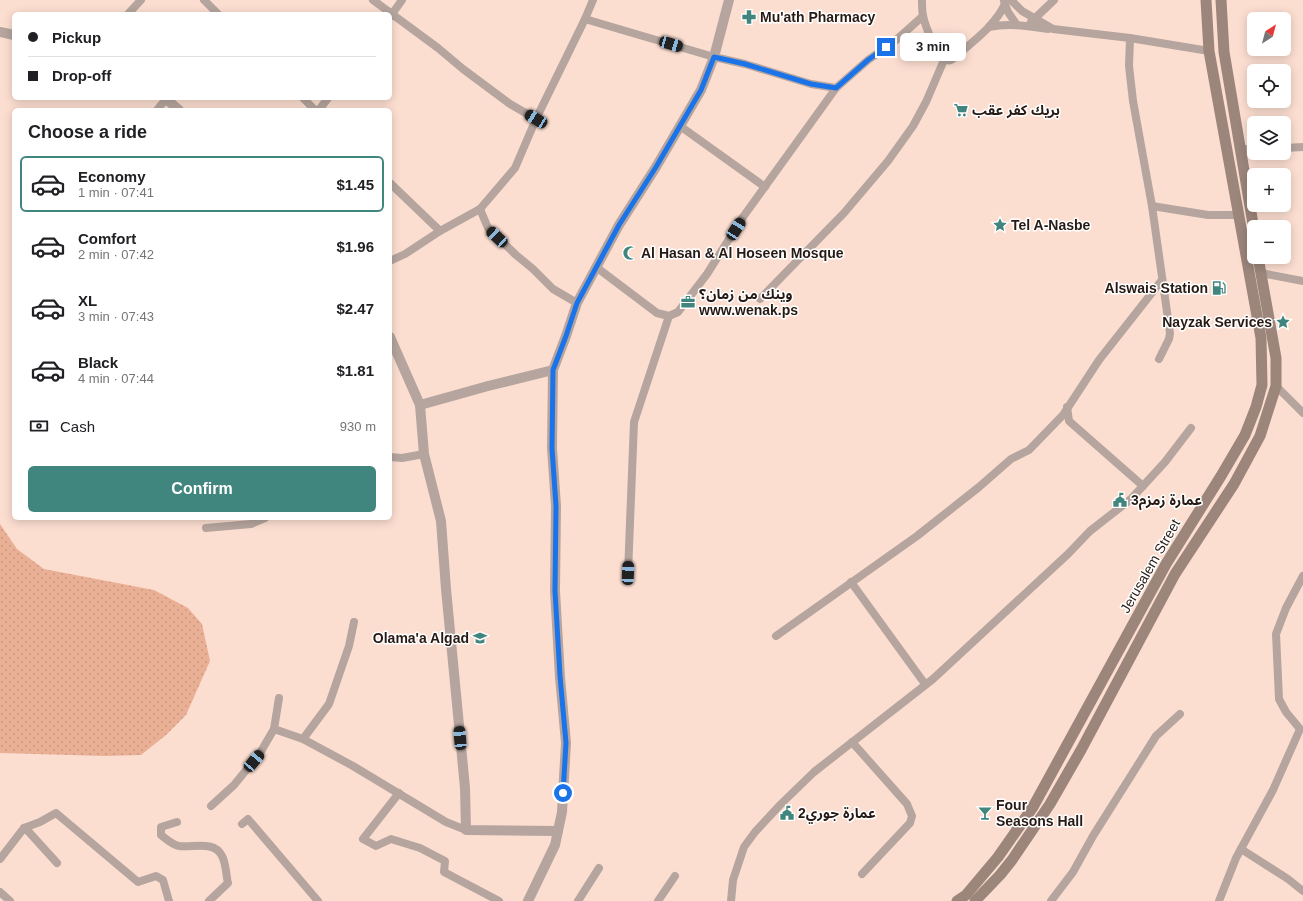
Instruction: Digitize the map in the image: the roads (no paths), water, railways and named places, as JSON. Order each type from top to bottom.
[{"type":"main road","name":"Jerusalem Street","points":[[957,901],[966,895],[998,858],[1033,807],[1166,564],[1221,476],[1245,434],[1256,407],[1262,385],[1261,338],[1228,149],[1209,51],[1206,0]]},
{"type":"main road","points":[[1221,0],[1224,52],[1252,220]]},
{"type":"main road","points":[[1209,51],[1224,52]]},
{"type":"main road","points":[[1228,149],[1241,149]]},
{"type":"main road","name":"Jerusalem Street","points":[[975,901],[1008,865],[1050,804],[1081,750],[1175,574],[1234,484],[1260,436],[1276,386],[1276,358],[1259,264]]},
{"type":"main road","points":[[1166,564],[1175,574]]},
{"type":"street","points":[[130,12],[141,0]]},
{"type":"street","points":[[204,0],[216,12]]},
{"type":"street","points":[[373,0],[387,12]]},
{"type":"street","points":[[392,14],[402,0]]},
{"type":"street","points":[[392,260],[405,254],[440,231],[480,209],[515,168],[536,119],[585,19],[592,0]]},
{"type":"street","points":[[528,901],[555,845],[562,812],[566,743],[555,591],[556,506],[552,448],[553,370],[577,303],[596,267],[619,225],[656,167],[701,90],[714,57],[729,0]]},
{"type":"street","points":[[922,0],[923,16],[933,43],[944,60]]},
{"type":"street","points":[[1032,23],[1054,0]]},
{"type":"street","points":[[944,60],[954,58],[988,28],[999,16],[1006,1]]},
{"type":"street","points":[[1006,1],[1022,11],[1032,23]]},
{"type":"street","points":[[1006,1],[1008,12],[1017,25]]},
{"type":"street","points":[[999,16],[1008,12],[1022,11]]},
{"type":"street","points":[[392,16],[438,48],[463,69],[510,104],[536,119]]},
{"type":"street","points":[[596,267],[657,313],[669,316],[678,312],[702,281],[743,217],[836,88],[868,60],[895,41],[923,16]]},
{"type":"street","points":[[585,19],[811,84],[836,88]]},
{"type":"street","points":[[988,28],[1002,24],[1017,25],[1032,23],[1053,30],[1130,38],[1209,51]]},
{"type":"street","points":[[0,32],[12,35]]},
{"type":"street","points":[[1130,38],[1129,66],[1133,101],[1152,206],[1170,333],[1169,339],[1159,359]]},
{"type":"street","points":[[760,299],[844,213],[888,161],[914,126],[944,60]]},
{"type":"street","points":[[167,100],[177,108]]},
{"type":"street","points":[[305,100],[313,108]]},
{"type":"street","points":[[680,126],[765,187]]},
{"type":"street","points":[[1291,148],[1303,147]]},
{"type":"street","points":[[1241,149],[1247,149]]},
{"type":"street","points":[[392,185],[440,231]]},
{"type":"street","points":[[1152,206],[1208,215],[1240,216]]},
{"type":"street","points":[[480,209],[488,228],[516,255],[534,269],[553,289],[577,303]]},
{"type":"street","points":[[1261,274],[1303,281]]},
{"type":"street","points":[[776,636],[917,536],[979,487],[1011,459],[1028,450],[1063,415],[1099,360],[1162,280]]},
{"type":"street","points":[[628,573],[634,422],[669,316]]},
{"type":"street","points":[[392,342],[420,405],[424,454],[441,522],[465,788],[466,830]]},
{"type":"street","points":[[420,405],[553,370]]},
{"type":"street","points":[[1276,386],[1303,413]]},
{"type":"street","points":[[1067,407],[1069,421],[1143,486]]},
{"type":"street","points":[[731,901],[733,880],[744,848],[755,832],[781,804],[814,772],[925,684],[972,643],[1068,554],[1090,531],[1131,499],[1165,462],[1191,428]]},
{"type":"street","points":[[392,462],[402,458],[424,454]]},
{"type":"street","points":[[392,457],[402,458]]},
{"type":"street","points":[[206,528],[251,524],[260,520]]},
{"type":"street","points":[[1219,901],[1241,849],[1273,790],[1301,726],[1286,712],[1279,699],[1276,634],[1286,608],[1303,576]]},
{"type":"street","points":[[851,582],[925,684]]},
{"type":"street","points":[[303,738],[329,704],[349,646],[354,622]]},
{"type":"street","points":[[212,806],[234,785],[260,753],[274,730],[278,698]]},
{"type":"street","points":[[1051,901],[1073,872],[1093,836],[1156,736],[1180,714]]},
{"type":"street","points":[[274,730],[303,738],[446,822],[466,830],[558,831]]},
{"type":"street","points":[[852,742],[907,804],[912,816],[910,823],[862,874]]},
{"type":"street","points":[[399,793],[364,839],[376,846],[391,839],[420,848],[446,861],[444,872],[499,901]]},
{"type":"street","points":[[0,859],[24,828],[40,822],[56,813],[138,882],[156,876],[163,880],[169,901]]},
{"type":"street","points":[[242,824],[248,819],[318,901]]},
{"type":"street","points":[[177,822],[161,827],[161,835],[179,846],[210,847],[217,850],[222,856],[228,883],[209,901]]},
{"type":"street","points":[[24,828],[57,863]]},
{"type":"street","points":[[1241,849],[1288,879],[1303,891]]},
{"type":"street","points":[[578,901],[599,868]]},
{"type":"street","points":[[658,901],[675,876]]},
{"type":"street","points":[[0,892],[10,901]]},
{"type":"place","name":"Mu'ath Pharmacy","points":[[749,17]]},
{"type":"place","name":"بريك كفر عقب","points":[[961,110]]},
{"type":"place","name":"Tel A-Nasbe","points":[[1000,225]]},
{"type":"place","name":"Al Hasan & Al Hoseen Mosque","points":[[630,253]]},
{"type":"place","name":"Alswais Station","points":[[1219,288]]},
{"type":"place","name":"وينك من زمان؟ www.wenak.ps","points":[[688,302]]},
{"type":"place","name":"Nayzak Services","points":[[1283,322]]},
{"type":"place","name":"عمارة زمزم3","points":[[1120,500]]},
{"type":"place","name":"Olama'a Algad","points":[[480,638]]},
{"type":"place","name":"عمارة جوري2","points":[[787,813]]},
{"type":"place","name":"Four Seasons Hall","points":[[985,813]]}]
